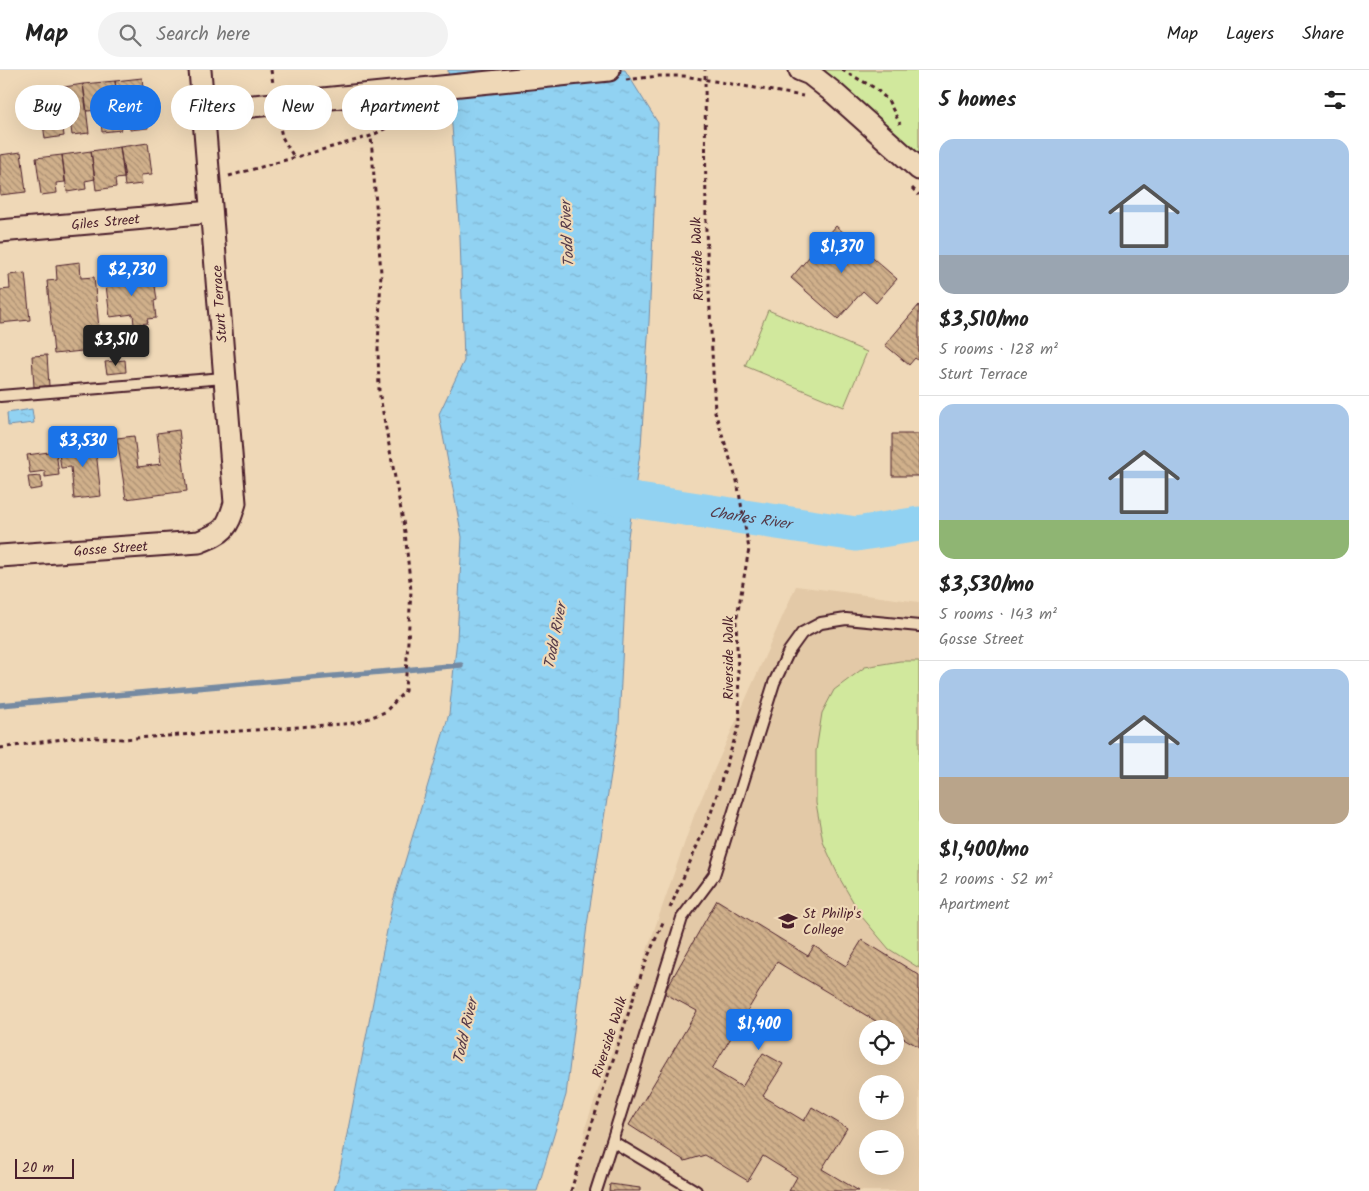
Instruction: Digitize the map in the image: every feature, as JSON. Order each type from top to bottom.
[{"type":"street","name":"Sturt Terrace","points":[[200,70],[202,85]]},
{"type":"street","points":[[254,105],[610,70]]},
{"type":"street","points":[[800,70],[810,74],[834,93],[919,169]]},
{"type":"street","name":"Sturt Terrace","points":[[205,130],[235,503],[230,521],[220,533]]},
{"type":"street","name":"Giles Street","points":[[0,231],[211,212]]},
{"type":"street","name":"Gosse Street","points":[[0,556],[199,542],[220,533]]},
{"type":"lane","points":[[0,396],[224,378]]},
{"type":"lane","points":[[596,1191],[682,918],[714,875],[774,683],[789,651],[802,633],[821,623],[846,619],[919,626]]},
{"type":"lane","points":[[612,1140],[696,1191]]},
{"type":"path","name":"Riverside Walk","points":[[571,1191],[645,963],[710,816],[740,722],[736,622],[749,549],[737,481],[714,412],[706,230],[705,70]]},
{"type":"path","points":[[842,70],[875,88],[888,100],[900,124],[906,130]]},
{"type":"path","points":[[659,76],[684,76],[807,96]]},
{"type":"path","points":[[209,181],[371,136],[382,130]]},
{"type":"path","points":[[0,748],[76,737],[122,739],[356,723],[385,712],[405,691],[411,591],[405,532],[379,391],[378,350],[381,273],[371,136]]},
{"type":"shaded area","name":"St Philip's College","points":[[796,586],[919,602],[919,1191],[574,1191],[586,1125],[695,813]]},
{"type":"green space","points":[[800,70],[919,70],[919,169]]},
{"type":"green space","points":[[768,310],[867,352],[844,407],[745,366]]},
{"type":"green space","points":[[900,661],[919,661],[919,968],[889,949],[862,917],[840,879],[823,842],[816,803],[816,751],[822,713],[834,690],[865,667]]},
{"type":"water","name":"Todd River","points":[[448,70],[625,70],[658,123],[641,446],[628,537],[619,724],[587,925],[566,1095],[537,1191],[334,1191],[340,1170],[392,905],[449,714],[457,639],[462,537],[439,414],[464,361],[460,237],[452,130],[458,130],[458,85],[449,85]]},
{"type":"water","points":[[32,409],[34,423],[8,426],[7,413]]},
{"type":"building","points":[[142,78],[143,85],[116,85],[115,81]]},
{"type":"building","points":[[115,81],[115,85],[90,85],[90,111],[87,111],[83,84]]},
{"type":"building","points":[[83,84],[89,133],[72,135],[71,130],[80,130],[80,85],[77,85]]},
{"type":"building","points":[[44,130],[63,130],[64,136],[45,139]]},
{"type":"building","points":[[102,130],[121,130],[102,132]]},
{"type":"building","points":[[148,143],[152,174],[141,175],[142,184],[125,186],[120,147]]},
{"type":"building","points":[[120,147],[125,178],[115,179],[116,187],[96,190],[91,151]]},
{"type":"building","points":[[91,151],[95,179],[85,181],[86,189],[67,192],[62,155]]},
{"type":"building","points":[[21,152],[26,192],[0,195],[0,155]]},
{"type":"building","points":[[62,155],[65,182],[56,183],[57,193],[41,195],[36,158]]},
{"type":"building","points":[[836,226],[897,279],[876,303],[863,291],[838,319],[791,278]]},
{"type":"building","points":[[80,262],[81,278],[94,277],[101,349],[54,354],[47,281],[57,280],[56,265]]},
{"type":"building","points":[[153,272],[157,300],[154,301],[156,318],[147,319],[148,323],[134,325],[133,314],[110,317],[105,278]]},
{"type":"building","points":[[25,273],[30,320],[0,323],[0,290],[10,289],[9,275]]},
{"type":"building","points":[[919,305],[919,361],[915,358],[909,365],[885,345]]},
{"type":"building","points":[[47,355],[49,386],[34,387],[32,356]]},
{"type":"building","points":[[125,360],[126,372],[107,374],[105,362]]},
{"type":"building","points":[[179,430],[187,491],[126,499],[117,438],[134,436],[138,467],[161,464],[157,433]]},
{"type":"building","points":[[892,434],[919,434],[919,476],[892,476]]},
{"type":"building","points":[[95,440],[95,443],[102,442],[103,450],[96,451],[101,496],[74,499],[71,467],[61,468],[59,453],[69,452],[68,443]]},
{"type":"building","points":[[56,451],[59,475],[45,477],[45,471],[30,473],[27,455]]},
{"type":"building","points":[[41,476],[42,488],[30,490],[28,477]]},
{"type":"building","points":[[717,900],[808,956],[814,946],[846,966],[862,940],[919,975],[919,1047],[904,1038],[904,1020],[874,1020],[777,962],[712,1069],[742,1087],[763,1053],[783,1064],[763,1096],[804,1121],[812,1107],[847,1128],[822,1169],[859,1191],[789,1191],[797,1177],[763,1156],[748,1181],[705,1155],[685,1161],[629,1125],[697,1011],[664,993]]},
{"type":"building","points":[[610,1184],[640,1188],[640,1191],[609,1191]]},
{"type":"waterway","name":"Charles River","points":[[586,493],[856,534],[919,524]]},
{"type":"waterway","points":[[0,705],[461,665]]},
{"type":"place","name":"St Philip's College","points":[[788,921]]}]
